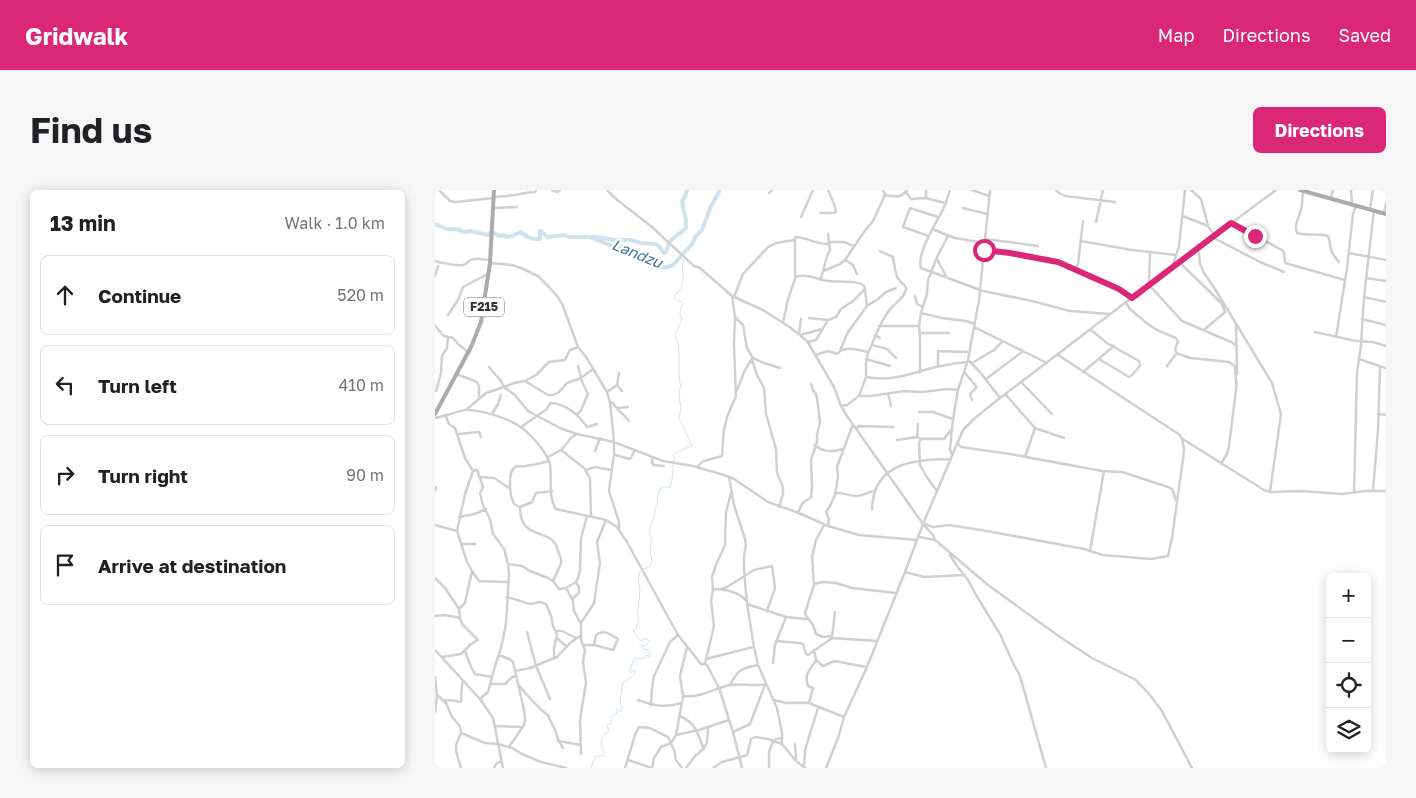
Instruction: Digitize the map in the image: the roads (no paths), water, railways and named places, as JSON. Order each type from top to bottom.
[{"type":"main road","name":"F215","points":[[435,416],[443,395],[469,352],[481,322],[489,274],[494,190]]},
{"type":"main road","points":[[1301,190],[1385,213]]},
{"type":"street","points":[[441,191],[450,201],[455,202],[503,197],[535,192],[537,190]]},
{"type":"street","points":[[552,190],[557,192],[560,190]]},
{"type":"street","points":[[607,190],[657,231],[694,266],[700,268],[733,297],[756,306],[808,342],[834,387],[841,406],[935,540],[1005,598],[1060,637],[1092,658],[1136,680],[1162,711],[1193,768]]},
{"type":"street","points":[[769,193],[772,190]]},
{"type":"street","points":[[801,217],[813,190]]},
{"type":"street","points":[[820,213],[836,212],[828,190]]},
{"type":"street","points":[[823,271],[845,260],[877,215],[885,195],[883,190]]},
{"type":"street","points":[[926,190],[926,198]]},
{"type":"street","points":[[949,190],[923,252],[919,265],[921,268],[980,291],[1046,304],[1070,311],[1111,314]]},
{"type":"street","points":[[972,190],[989,196]]},
{"type":"street","points":[[952,455],[950,450],[951,429],[958,390],[968,361],[980,291],[989,190]]},
{"type":"street","points":[[1056,190],[1065,196],[1115,202]]},
{"type":"street","points":[[1096,222],[1103,190]]},
{"type":"street","points":[[1172,267],[1179,246],[1185,190]]},
{"type":"street","points":[[1191,190],[1201,199],[1208,226],[1213,236],[1260,262],[1284,272]]},
{"type":"street","points":[[826,768],[844,717],[867,667],[923,524],[955,447],[966,426],[1172,267],[1276,190]]},
{"type":"street","points":[[1301,190],[1300,213],[1295,229],[1297,233],[1301,235],[1319,234],[1328,236],[1330,251],[1339,262]]},
{"type":"street","points":[[1331,198],[1333,190]]},
{"type":"street","points":[[1336,337],[1349,253],[1354,205],[1351,190]]},
{"type":"street","points":[[1354,492],[1357,380],[1373,190]]},
{"type":"street","points":[[885,195],[899,197],[907,191],[911,199],[926,198],[945,203]]},
{"type":"street","points":[[1385,213],[1386,204]]},
{"type":"street","points":[[493,208],[517,207]]},
{"type":"street","points":[[929,236],[903,227],[910,208],[939,217]]},
{"type":"street","points":[[963,208],[987,214]]},
{"type":"street","points":[[1183,216],[1208,226]]},
{"type":"street","points":[[1075,269],[1079,264],[1083,221]]},
{"type":"street","points":[[1231,223],[1282,250],[1285,263],[1345,280]]},
{"type":"street","points":[[932,229],[955,238],[985,243]]},
{"type":"street","points":[[821,278],[830,250],[827,234]]},
{"type":"street","points":[[736,392],[733,297],[743,274],[768,247],[776,243],[794,240],[796,236],[815,243],[844,242],[854,246]]},
{"type":"street","points":[[920,372],[919,326],[921,313],[927,294],[928,280],[948,236]]},
{"type":"street","points":[[945,242],[955,238]]},
{"type":"street","points":[[985,239],[1038,246]]},
{"type":"street","points":[[783,323],[795,277],[794,240]]},
{"type":"street","points":[[1081,241],[1176,255]]},
{"type":"street","points":[[1196,249],[1199,254],[1201,269],[1270,378],[1280,411],[1270,492]]},
{"type":"street","points":[[984,250],[1056,261],[1119,289],[1132,298]]},
{"type":"street","points":[[841,406],[847,405],[859,396],[867,377],[866,359],[875,335],[885,316],[898,302],[906,288],[897,277],[893,257],[880,251]]},
{"type":"street","points":[[1150,252],[1149,285],[1180,320],[1237,346]]},
{"type":"street","points":[[1349,253],[1386,260]]},
{"type":"street","points":[[937,257],[947,278]]},
{"type":"street","points":[[435,261],[443,264],[463,265],[473,259],[512,265],[537,276],[558,297],[565,310],[578,347],[607,392],[610,402],[614,455],[609,491],[619,522],[619,530]]},
{"type":"street","points":[[845,260],[853,265],[857,274]]},
{"type":"street","points":[[1179,262],[1223,304],[1225,312],[1204,330]]},
{"type":"street","points":[[435,269],[443,264]]},
{"type":"street","points":[[435,276],[438,266]]},
{"type":"street","points":[[448,315],[459,300],[463,287],[489,274]]},
{"type":"street","points":[[795,277],[804,276],[821,278],[826,281],[859,283],[863,285],[867,306]]},
{"type":"street","points":[[1366,278],[1386,281]]},
{"type":"street","points":[[816,356],[828,351],[837,354],[847,332],[867,306],[886,292],[896,288]]},
{"type":"street","points":[[809,318],[828,320],[835,317],[841,309],[864,290]]},
{"type":"street","points":[[915,296],[917,304],[923,307]]},
{"type":"street","points":[[1363,297],[1386,302]]},
{"type":"street","points":[[1126,303],[1130,309],[1149,325],[1178,340],[1175,349],[1176,353],[1167,366]]},
{"type":"street","points":[[921,313],[966,321],[1002,342],[1047,364]]},
{"type":"street","points":[[735,316],[743,325],[747,348],[764,388],[766,414],[775,449],[777,473],[783,488],[779,507]]},
{"type":"street","points":[[799,335],[801,319]]},
{"type":"street","points":[[1362,319],[1386,325]]},
{"type":"street","points":[[808,342],[816,340],[828,320]]},
{"type":"street","points":[[1221,464],[1229,446],[1237,383],[1236,323]]},
{"type":"street","points":[[435,326],[443,334],[452,337],[469,352]]},
{"type":"street","points":[[879,326],[919,326]]},
{"type":"street","points":[[799,335],[822,329]]},
{"type":"street","points":[[1091,330],[1107,343],[1139,361],[1140,366],[1129,377],[1099,359]]},
{"type":"street","points":[[1315,332],[1386,346]]},
{"type":"street","points":[[919,333],[949,333]]},
{"type":"street","points":[[875,335],[880,338]]},
{"type":"street","points":[[436,391],[441,373],[442,355],[447,348],[448,336]]},
{"type":"street","points":[[971,363],[994,350],[1002,342]]},
{"type":"street","points":[[872,345],[887,349],[896,358]]},
{"type":"street","points":[[1083,372],[1114,346]]},
{"type":"street","points":[[435,416],[446,416],[465,410],[486,393],[525,381],[537,374],[549,362],[565,360],[570,350],[578,347]]},
{"type":"street","points":[[839,350],[847,348],[868,352]]},
{"type":"street","points":[[938,367],[938,351],[969,352]]},
{"type":"street","points":[[986,379],[1023,352]]},
{"type":"street","points":[[1176,353],[1190,358],[1229,362],[1235,366],[1237,383]]},
{"type":"street","points":[[1058,355],[1180,435],[1181,438],[1264,490],[1270,492],[1302,491],[1341,494],[1386,491]]},
{"type":"street","points":[[753,359],[780,368]]},
{"type":"street","points":[[698,467],[704,461],[722,456],[724,429],[727,418],[745,370],[753,359]]},
{"type":"street","points":[[866,359],[890,366]]},
{"type":"street","points":[[1359,359],[1386,368]]},
{"type":"street","points":[[867,377],[879,380],[893,378],[968,361],[986,379],[1000,398]]},
{"type":"street","points":[[577,415],[588,397],[578,366]]},
{"type":"street","points":[[1373,491],[1378,430],[1380,366]]},
{"type":"street","points":[[489,367],[501,381],[504,388],[515,395],[528,412],[577,434],[600,438],[669,462],[679,462],[729,477],[763,499],[824,525],[859,535],[935,540]]},
{"type":"street","points":[[525,381],[548,395],[553,395],[559,392],[567,382],[581,378],[593,369]]},
{"type":"street","points":[[607,392],[617,385],[619,372]]},
{"type":"street","points":[[964,372],[976,386],[970,394],[972,400]]},
{"type":"street","points":[[456,374],[477,382],[479,386],[479,399]]},
{"type":"street","points":[[1022,382],[1052,414]]},
{"type":"street","points":[[797,513],[801,503],[811,498],[811,460],[820,422],[817,398],[811,384]]},
{"type":"street","points":[[617,385],[622,391]]},
{"type":"street","points":[[859,396],[904,391],[958,390]]},
{"type":"street","points":[[888,394],[891,406]]},
{"type":"street","points":[[492,414],[501,395]]},
{"type":"street","points":[[521,427],[547,409],[553,395]]},
{"type":"street","points":[[1006,395],[1035,428],[1064,438]]},
{"type":"street","points":[[610,402],[629,421]]},
{"type":"street","points":[[550,403],[561,405],[577,415],[587,427],[597,424]]},
{"type":"street","points":[[618,408],[628,407]]},
{"type":"street","points":[[465,410],[492,414],[521,427],[525,431],[549,459],[553,500],[556,509],[606,520],[615,525],[619,530],[678,635],[701,664],[707,665],[719,688],[742,768]]},
{"type":"street","points":[[919,412],[933,412],[953,419]]},
{"type":"street","points":[[1378,414],[1386,415]]},
{"type":"street","points":[[446,416],[449,424],[455,428],[458,434],[465,458],[473,471],[477,470],[483,487],[480,495],[490,519],[493,534],[503,547],[508,564],[506,624],[490,684],[487,692],[480,699]]},
{"type":"street","points":[[525,431],[528,426],[527,423]]},
{"type":"street","points":[[828,526],[827,512],[835,493],[838,477],[837,467],[853,424]]},
{"type":"street","points":[[918,424],[920,465],[937,491]]},
{"type":"street","points":[[856,429],[859,426],[893,427]]},
{"type":"street","points":[[1025,457],[1035,428]]},
{"type":"street","points":[[897,440],[945,438],[951,429]]},
{"type":"street","points":[[458,434],[479,432],[481,437]]},
{"type":"street","points":[[552,491],[537,493],[532,502],[520,507],[513,504],[509,488],[514,469],[517,466],[525,466],[549,459],[577,434]]},
{"type":"street","points":[[595,451],[600,438]]},
{"type":"street","points":[[945,438],[955,447]]},
{"type":"street","points":[[923,524],[933,527],[949,525],[987,531],[1103,555],[1151,558],[1168,556],[1184,453],[1181,438]]},
{"type":"street","points":[[957,443],[961,447],[1104,471],[1122,472],[1168,487],[1172,490],[1177,502]]},
{"type":"street","points":[[815,445],[821,450],[828,452],[843,449]]},
{"type":"street","points":[[508,564],[522,566],[553,581],[559,589],[566,588],[575,582],[579,574],[581,538],[589,516],[591,482],[586,470],[561,450]]},
{"type":"street","points":[[614,455],[630,459],[635,450]]},
{"type":"street","points":[[653,457],[653,465],[664,466]]},
{"type":"street","points":[[871,509],[877,484],[888,472],[920,460],[951,459]]},
{"type":"street","points":[[586,470],[600,468],[611,470]]},
{"type":"street","points":[[473,471],[465,494],[457,531],[465,556],[480,582],[508,582]]},
{"type":"street","points":[[1090,551],[1104,471]]},
{"type":"street","points":[[479,477],[494,478],[509,488]]},
{"type":"street","points":[[729,477],[731,492],[746,546],[744,561],[745,577],[754,647],[758,665],[774,700],[783,733],[782,744]]},
{"type":"street","points":[[435,491],[436,487]]},
{"type":"street","points":[[835,493],[859,496],[874,491]]},
{"type":"street","points":[[705,664],[714,626],[711,600],[712,582],[715,565],[725,545],[726,512],[731,492]]},
{"type":"street","points":[[520,507],[521,521],[525,527],[549,537],[558,547],[561,562],[553,581]]},
{"type":"street","points":[[459,517],[475,514],[485,509]]},
{"type":"street","points":[[581,624],[594,603],[600,563],[597,542],[606,520]]},
{"type":"street","points":[[824,525],[816,540],[812,557],[814,584],[813,592],[805,611],[806,616],[813,624],[818,636],[877,641]]},
{"type":"street","points":[[435,526],[457,531]]},
{"type":"street","points":[[462,544],[475,544]]},
{"type":"street","points":[[949,553],[965,575],[1000,634],[1021,678],[1045,768]]},
{"type":"street","points":[[721,589],[745,577],[754,570],[772,566],[775,588],[767,610]]},
{"type":"street","points":[[459,609],[465,603],[472,571]]},
{"type":"street","points":[[905,572],[924,577],[965,575]]},
{"type":"street","points":[[435,578],[445,588],[459,609],[462,624],[478,639],[461,654],[441,657]]},
{"type":"street","points":[[573,599],[579,593],[579,587],[575,582]]},
{"type":"street","points":[[814,584],[823,582],[836,583],[852,588],[896,594]]},
{"type":"street","points":[[566,588],[573,599],[575,611],[581,624],[581,635],[585,650],[583,662],[586,682],[580,714],[581,754]]},
{"type":"street","points":[[713,589],[736,593],[747,602],[786,617],[808,619]]},
{"type":"street","points":[[507,597],[531,604],[540,602],[548,607],[557,637],[554,658]]},
{"type":"street","points":[[776,641],[801,643],[808,655],[832,637],[835,612]]},
{"type":"street","points":[[435,616],[445,615],[460,618]]},
{"type":"street","points":[[773,663],[773,651],[786,617]]},
{"type":"street","points":[[556,631],[577,638]]},
{"type":"street","points":[[527,632],[536,666],[550,699]]},
{"type":"street","points":[[583,645],[594,645],[613,650],[617,638],[602,632],[597,635],[594,645]]},
{"type":"street","points":[[515,671],[525,670],[554,658],[581,635]]},
{"type":"street","points":[[651,705],[654,676],[670,642],[678,635]]},
{"type":"street","points":[[557,637],[567,647]]},
{"type":"street","points":[[628,760],[652,768],[654,758],[658,752],[661,748],[671,743],[676,735],[683,696],[680,676],[687,647]]},
{"type":"street","points":[[707,659],[754,647]]},
{"type":"street","points":[[435,650],[480,699],[493,718],[503,768]]},
{"type":"street","points":[[465,650],[475,674],[492,678]]},
{"type":"street","points":[[814,650],[816,660],[823,666],[835,661],[867,667]]},
{"type":"street","points":[[499,655],[511,660],[525,715],[523,727],[509,747]]},
{"type":"street","points":[[809,704],[813,688],[808,686],[807,676],[809,669],[816,660]]},
{"type":"street","points":[[730,685],[740,670],[758,665]]},
{"type":"street","points":[[490,684],[505,684],[512,677],[516,676]]},
{"type":"street","points":[[435,677],[437,695],[435,712]]},
{"type":"street","points":[[443,701],[461,702],[463,681]]},
{"type":"street","points":[[518,685],[543,713],[548,715],[563,748]]},
{"type":"street","points":[[683,696],[699,696],[730,685],[766,685]]},
{"type":"street","points":[[733,732],[750,724],[766,685]]},
{"type":"street","points":[[437,695],[447,705],[460,726],[461,733],[456,745],[456,751],[461,768]]},
{"type":"street","points":[[638,700],[651,705],[673,706],[682,703]]},
{"type":"street","points":[[774,700],[814,705],[844,717]]},
{"type":"street","points":[[804,767],[805,750],[818,708]]},
{"type":"street","points":[[680,716],[689,720],[697,730],[704,748]]},
{"type":"street","points":[[676,735],[729,720]]},
{"type":"street","points":[[496,726],[523,727]]},
{"type":"street","points":[[625,768],[635,734],[639,727],[650,728],[668,737],[675,752],[676,760],[682,768]]},
{"type":"street","points":[[686,768],[704,748],[707,742],[708,727]]},
{"type":"street","points":[[461,733],[485,742],[509,747],[549,764],[566,768]]},
{"type":"street","points":[[713,768],[722,762],[747,755],[751,738],[775,741],[782,744],[796,761],[804,767]]},
{"type":"street","points":[[769,768],[769,752],[775,741],[778,738],[782,738]]},
{"type":"street","points":[[558,740],[581,745]]},
{"type":"street","points":[[795,744],[796,761]]},
{"type":"street","points":[[494,768],[496,764],[501,762]]},
{"type":"street","points":[[547,768],[549,764]]},
{"type":"waterway","name":"Landzu","points":[[670,241],[686,228],[682,201],[687,190]]},
{"type":"waterway","name":"Landzu","points":[[684,253],[702,230],[711,206],[720,190]]},
{"type":"waterway","name":"Landzu","points":[[435,224],[447,229],[465,232],[470,231],[489,235],[490,233]]},
{"type":"waterway","name":"Landzu","points":[[494,233],[506,237],[521,232],[529,238],[540,239],[541,231],[547,237],[564,235],[569,237],[631,240],[655,244],[664,253],[668,244]]},
{"type":"waterway","name":"Landzu","points":[[592,238],[628,249],[655,266],[668,267],[674,264],[680,257]]},
{"type":"waterway","points":[[674,461],[675,457],[673,455],[692,446],[679,418],[681,407],[679,390],[681,387],[679,347],[675,335],[682,319],[680,313],[683,303],[674,298],[682,287],[683,281],[682,266],[684,261],[680,257]]},
{"type":"waterway","points":[[644,569],[650,566],[652,562],[650,549],[652,538],[649,531],[658,504],[657,498],[661,488],[670,487],[673,465]]},
{"type":"waterway","points":[[591,768],[595,757],[605,753],[601,741],[609,731],[607,725],[611,723],[612,716],[617,713],[617,709],[621,712],[622,710],[620,701],[623,683],[634,675],[634,669],[630,672],[633,662],[636,658],[643,659],[647,655],[650,656],[647,649],[644,650],[641,646],[645,646],[650,641],[646,638],[641,641],[639,640],[633,630],[636,628],[639,620],[637,615],[640,571]]}]
